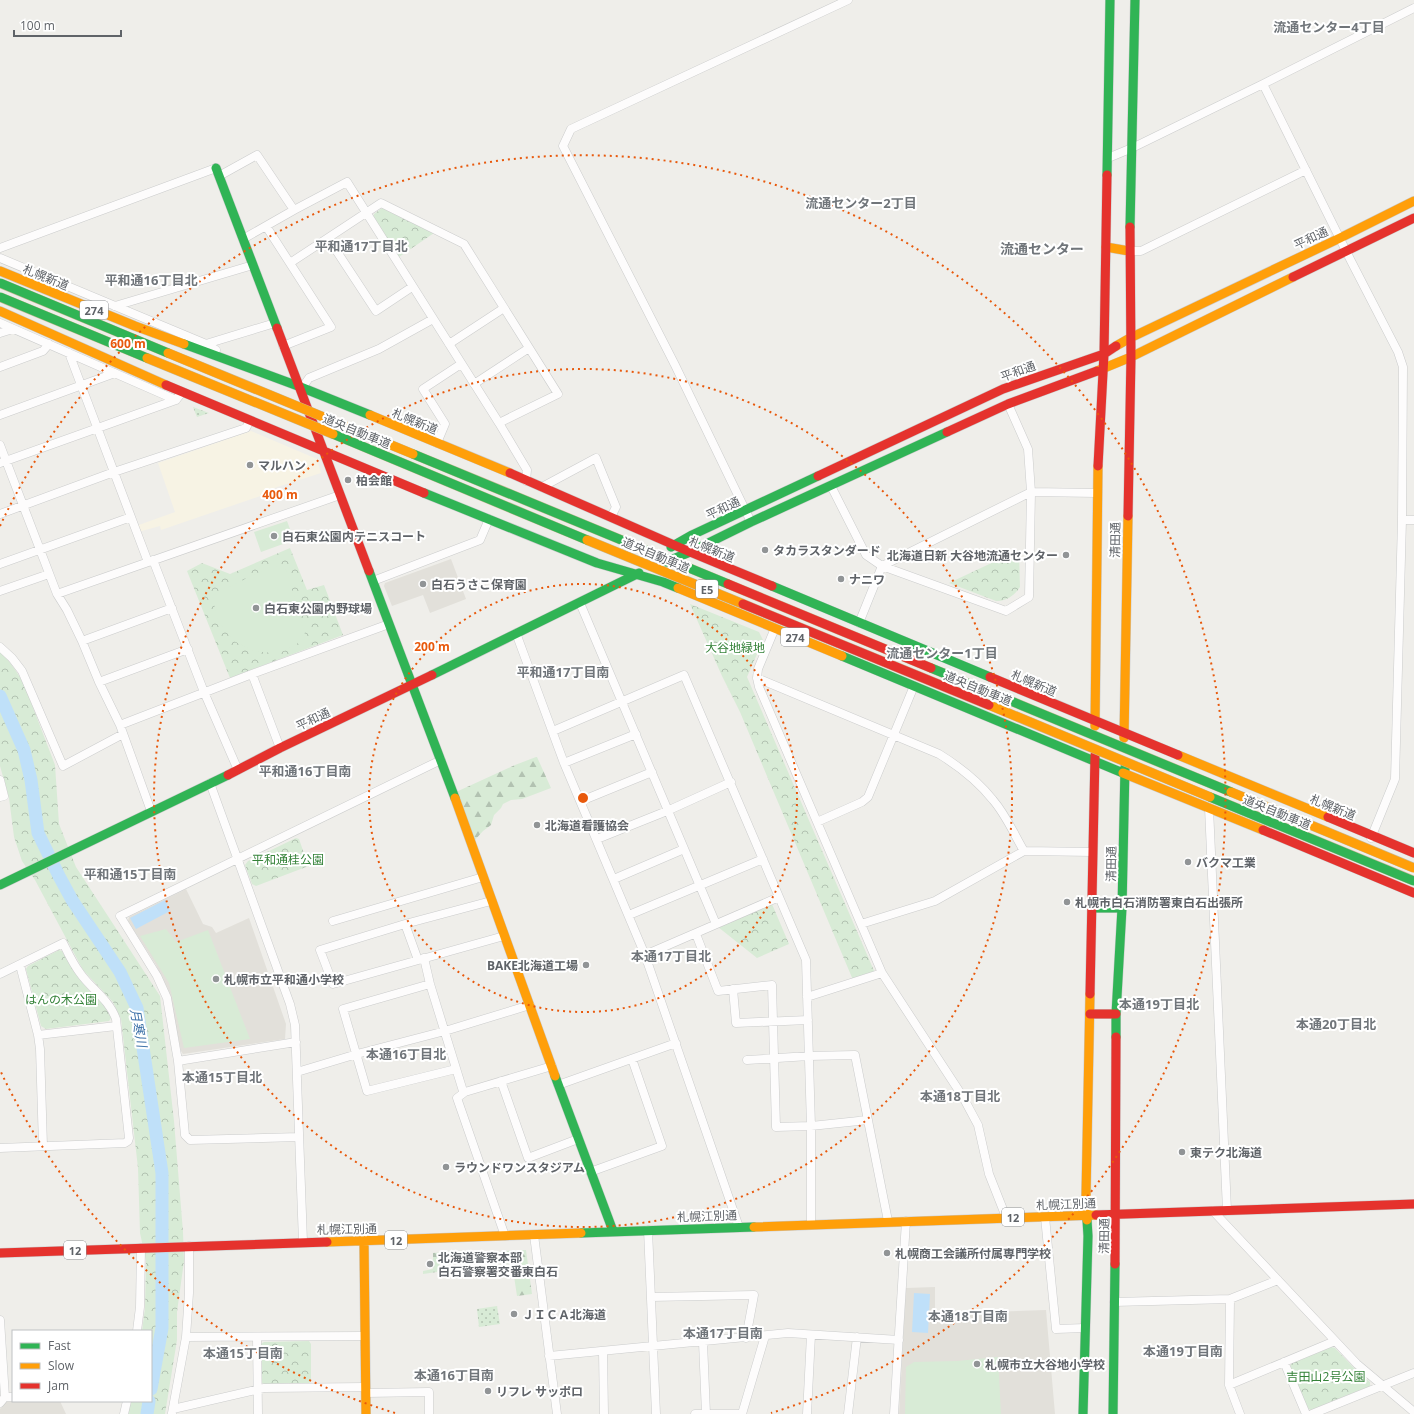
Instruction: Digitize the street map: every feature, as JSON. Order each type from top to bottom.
[{"type":"main road","name":"清田通","points":[[1083,1414],[1095,760],[1097,493],[1102,369],[1104,354],[1110,0]]},
{"type":"main road","name":"清田通","points":[[1113,1414],[1116,1214],[1116,1014],[1122,908],[1125,773],[1124,732],[1131,357],[1130,250],[1135,0]]},
{"type":"main road","points":[[218,172],[441,760],[578,1140],[613,1232]]},
{"type":"main road","name":"平和通","points":[[635,574],[673,545],[1003,389],[1104,354],[1130,338],[1414,201]]},
{"type":"main road","name":"平和通","points":[[0,884],[151,810],[238,770],[280,748],[580,603],[635,574],[690,552],[751,522],[1008,404],[1131,357],[1414,218]]},
{"type":"main road","points":[[1106,247],[1130,250]]},
{"type":"main road","name":"札幌新道","points":[[0,271],[190,347],[300,387],[437,443],[526,481],[540,491],[562,495],[673,545],[1414,854]]},
{"type":"main road","name":"道央自動車道","points":[[0,283],[1414,868]]},
{"type":"main road","name":"道央自動車道","points":[[0,296],[1414,881]]},
{"type":"main road","name":"274","points":[[0,311],[178,390],[324,450],[489,514],[597,563],[663,582],[1414,892]]},
{"type":"main road","points":[[104,340],[269,418]]},
{"type":"main road","points":[[168,353],[229,370],[315,403]]},
{"type":"main road","points":[[282,424],[332,444]]},
{"type":"main road","points":[[1092,908],[1122,908]]},
{"type":"main road","points":[[1090,1014],[1116,1014]]},
{"type":"main road","name":"札幌江別通","points":[[0,1253],[534,1235],[888,1221],[1414,1204]]},
{"type":"main road","points":[[364,1241],[366,1414]]},
{"type":"street","points":[[751,522],[675,365],[563,146],[571,129],[848,0]]},
{"type":"street","points":[[1108,158],[1132,148],[1263,84],[1414,8]]},
{"type":"street","points":[[1263,84],[1398,352],[1403,367],[1402,520],[1395,779],[1358,869]]},
{"type":"street","points":[[0,248],[218,172],[256,155],[294,210]]},
{"type":"street","points":[[1130,250],[1141,251],[1306,170]]},
{"type":"street","points":[[243,239],[347,182],[499,423],[527,470],[526,481]]},
{"type":"street","points":[[290,263],[381,203],[464,244],[558,394],[499,423]]},
{"type":"street","points":[[266,226],[332,327],[283,346]]},
{"type":"street","points":[[328,238],[376,311],[412,287]]},
{"type":"street","points":[[0,258],[206,344],[247,367]]},
{"type":"street","points":[[115,306],[253,265]]},
{"type":"street","points":[[449,344],[504,308]]},
{"type":"street","points":[[300,387],[309,378],[379,349],[433,319]]},
{"type":"street","points":[[0,323],[176,400]]},
{"type":"street","points":[[206,344],[275,323]]},
{"type":"street","points":[[0,333],[13,329]]},
{"type":"street","points":[[0,367],[43,351],[49,344]]},
{"type":"street","points":[[474,384],[529,348]]},
{"type":"street","points":[[69,353],[131,517],[172,608],[204,692],[238,770]]},
{"type":"street","points":[[437,443],[445,424],[423,389],[461,364]]},
{"type":"street","points":[[0,415],[115,373]]},
{"type":"street","points":[[176,400],[178,390]]},
{"type":"street","points":[[3,462],[176,400]]},
{"type":"street","points":[[830,486],[866,555],[882,566],[1006,611],[1029,597],[1031,492],[1028,449],[1008,404]]},
{"type":"street","points":[[0,514],[114,472],[246,428],[250,420]]},
{"type":"street","points":[[0,445],[3,462],[23,506],[57,594],[67,610],[82,641],[99,682],[124,734],[151,810]]},
{"type":"street","points":[[540,491],[596,458],[616,507],[611,517]]},
{"type":"street","points":[[859,623],[882,566],[1031,492],[1097,493]]},
{"type":"street","points":[[57,594],[340,494]]},
{"type":"street","points":[[373,581],[480,540],[489,514]]},
{"type":"street","points":[[0,564],[40,551],[131,517]]},
{"type":"street","points":[[1402,520],[1414,520]]},
{"type":"street","points":[[0,591],[49,574]]},
{"type":"street","points":[[580,603],[716,924]]},
{"type":"street","points":[[82,641],[172,608]]},
{"type":"street","points":[[120,725],[204,692],[389,624]]},
{"type":"street","points":[[775,628],[758,669],[757,678],[759,687],[882,973],[963,1097],[978,1125],[989,1174],[1006,1217]]},
{"type":"street","points":[[516,633],[564,763],[597,838],[645,955],[739,1227]]},
{"type":"street","points":[[0,647],[12,658],[22,671],[63,766],[124,734]]},
{"type":"street","points":[[99,682],[188,649]]},
{"type":"street","points":[[252,674],[280,748]]},
{"type":"street","points":[[553,731],[684,675],[806,960],[811,1126],[811,1224]]},
{"type":"street","points":[[757,678],[939,754],[974,779],[994,801],[1024,851]]},
{"type":"street","points":[[817,822],[862,802],[868,797],[914,686]]},
{"type":"street","points":[[564,763],[636,734]]},
{"type":"street","points":[[299,1137],[190,1140],[185,1135],[178,1061],[166,998],[157,976],[120,916],[441,760]]},
{"type":"street","points":[[581,801],[652,772]]},
{"type":"street","points":[[0,780],[4,796],[0,797]]},
{"type":"street","points":[[597,838],[667,811],[730,782]]},
{"type":"street","points":[[210,783],[290,1004],[295,1024],[303,1242]]},
{"type":"street","points":[[1209,808],[1227,1210]]},
{"type":"street","points":[[614,879],[684,849]]},
{"type":"street","points":[[861,924],[935,901],[1024,851],[1093,852]]},
{"type":"street","points":[[629,915],[763,859]]},
{"type":"street","points":[[333,921],[483,877]]},
{"type":"street","points":[[645,955],[779,897]]},
{"type":"street","points":[[491,901],[405,924],[320,950],[333,984],[504,936]]},
{"type":"street","points":[[405,924],[421,959],[430,984],[446,1031],[463,1091],[465,1092]]},
{"type":"street","points":[[696,934],[718,991],[772,986],[776,1127],[811,1126],[868,1120]]},
{"type":"street","points":[[0,974],[63,943],[79,973],[104,998],[113,1010],[129,1138],[125,1143],[0,1148]]},
{"type":"street","points":[[20,965],[38,1035],[41,1061],[43,1146]]},
{"type":"street","points":[[807,997],[882,973]]},
{"type":"street","points":[[430,984],[343,1009],[367,1091],[456,1069]]},
{"type":"street","points":[[733,989],[736,1023],[808,1020]]},
{"type":"street","points":[[297,1072],[357,1054],[446,1031],[530,1005]]},
{"type":"street","points":[[38,1035],[116,1026]]},
{"type":"street","points":[[178,1061],[296,1042]]},
{"type":"street","points":[[558,1085],[676,1043]]},
{"type":"street","points":[[747,1060],[854,1055],[888,1221]]},
{"type":"street","points":[[590,1172],[662,1146],[632,1059]]},
{"type":"street","points":[[506,1236],[457,1098],[465,1092],[552,1066]]},
{"type":"street","points":[[501,1082],[528,1158],[578,1140]]},
{"type":"street","points":[[1213,1211],[1357,1364],[1414,1412]]},
{"type":"street","points":[[1045,1217],[1056,1329],[1085,1328]]},
{"type":"street","points":[[894,1414],[906,1221]]},
{"type":"street","points":[[648,1230],[656,1414]]},
{"type":"street","points":[[534,1235],[557,1414]]},
{"type":"street","points":[[190,1246],[186,1337],[172,1412],[264,1388],[429,1392],[429,1414]]},
{"type":"street","points":[[137,1330],[145,1248]]},
{"type":"street","points":[[1114,1302],[1230,1299],[1278,1280]]},
{"type":"street","points":[[651,1297],[754,1295],[746,1338]]},
{"type":"street","points":[[1230,1299],[1229,1385],[1240,1414]]},
{"type":"street","points":[[0,1320],[6,1399]]},
{"type":"street","points":[[549,1356],[788,1333],[899,1340]]},
{"type":"street","points":[[807,1414],[811,1335]]},
{"type":"street","points":[[186,1337],[257,1338],[365,1336]]},
{"type":"street","points":[[695,1414],[742,1414],[765,1336]]},
{"type":"street","points":[[848,1414],[857,1337]]},
{"type":"street","points":[[257,1338],[258,1414]]},
{"type":"street","points":[[1229,1385],[1335,1341]]},
{"type":"street","points":[[703,1342],[706,1414]]},
{"type":"street","points":[[603,1351],[604,1414]]},
{"type":"street","points":[[1284,1362],[1306,1414]]},
{"type":"street","points":[[1312,1414],[1414,1373]]},
{"type":"street","points":[[124,1414],[127,1402]]},
{"type":"shaded area","points":[[251,431],[317,459],[321,473],[268,490],[269,493],[161,530],[160,526],[138,532],[136,526],[175,512],[158,463]]},
{"type":"shaded area","name":"白石うさこ保育園","points":[[451,559],[466,599],[430,613],[423,595],[392,606],[384,586],[385,583]]},
{"type":"shaded area","name":"札幌市立平和通小学校","points":[[186,889],[203,924],[212,927],[216,933],[249,918],[286,1024],[285,1039],[183,1054],[181,1051],[169,993],[156,965],[128,921],[129,917]]},
{"type":"shaded area","name":"札幌市立大谷地小学校","points":[[935,1287],[935,1314],[1046,1310],[1055,1414],[899,1414],[906,1288]]},
{"type":"shaded area","points":[[6,1402],[60,1402],[66,1414],[0,1414],[0,1409]]},
{"type":"green space","points":[[382,208],[434,233],[399,257],[373,217],[374,214]]},
{"type":"green space","points":[[193,407],[209,413],[197,417]]},
{"type":"green space","name":"白石東公園内テニスコート","points":[[287,521],[294,540],[261,552],[254,532]]},
{"type":"green space","points":[[290,548],[307,590],[324,585],[343,635],[230,678],[187,571],[202,563],[230,574]]},
{"type":"green space","points":[[1019,550],[1020,587],[1016,593],[1007,599],[996,601],[949,583]]},
{"type":"green space","name":"白石東公園内野球場","points":[[274,565],[286,570],[305,633],[297,644],[284,651],[273,653],[253,651],[234,641],[218,621],[212,595]]},
{"type":"green space","name":"大谷地緑地","points":[[690,604],[759,632],[763,640],[747,677],[875,973],[853,980],[740,712],[722,676]]},
{"type":"green space","points":[[0,652],[8,660],[24,684],[55,765],[59,824],[76,867],[160,996],[174,1121],[184,1261],[177,1312],[177,1340],[165,1414],[128,1414],[130,1402],[152,1402],[152,1330],[142,1330],[145,1308],[146,1261],[140,1233],[138,1168],[121,1019],[113,1002],[83,970],[35,880],[22,861],[14,837],[9,798],[0,766]]},
{"type":"green space","points":[[536,757],[551,788],[522,799],[511,800],[503,804],[494,815],[491,825],[474,841],[456,792]]},
{"type":"green space","name":"平和通桂公園","points":[[296,838],[299,839],[308,865],[256,886],[252,884],[245,865],[248,861]]},
{"type":"green space","points":[[772,904],[789,944],[757,958],[718,927]]},
{"type":"green space","points":[[166,929],[176,942],[208,930],[250,1039],[184,1048],[169,983],[140,936]]},
{"type":"green space","name":"はんの木公園","points":[[59,950],[62,951],[82,983],[100,1001],[109,1013],[111,1018],[109,1021],[46,1029],[41,1026],[26,969],[28,966]]},
{"type":"green space","points":[[526,1250],[532,1294],[517,1296],[512,1263],[502,1264],[502,1258],[507,1251]]},
{"type":"green space","points":[[459,1251],[458,1256],[441,1260],[437,1272],[423,1274],[423,1271],[433,1269],[433,1253]]},
{"type":"green space","points":[[497,1251],[495,1256],[484,1261],[472,1260],[469,1253]]},
{"type":"green space","points":[[451,1265],[460,1265],[467,1269],[447,1272],[447,1269]]},
{"type":"green space","points":[[497,1306],[500,1324],[479,1327],[477,1309]]},
{"type":"green space","points":[[309,1341],[311,1344],[311,1381],[309,1383],[264,1384],[261,1382],[261,1344],[264,1342]]},
{"type":"green space","name":"吉田山2号公園","points":[[1331,1347],[1335,1348],[1370,1382],[1370,1386],[1311,1410],[1307,1408],[1290,1366],[1292,1363]]},
{"type":"green space","points":[[998,1357],[1001,1414],[905,1414],[906,1367],[914,1362],[957,1361]]},
{"type":"water","points":[[165,900],[170,911],[136,929],[130,918]]},
{"type":"water","points":[[914,1293],[930,1294],[928,1333],[912,1332]]},
{"type":"waterway","name":"月寒川","points":[[0,696],[24,750],[31,780],[38,833],[72,900],[120,972],[137,1008],[162,1173],[162,1328],[152,1383]]},
{"type":"waterway","name":"月寒川","points":[[147,1414],[149,1402]]},
{"type":"traffic: fast","points":[[1107,175],[1110,0]]},
{"type":"traffic: fast","points":[[1130,227],[1135,0]]},
{"type":"traffic: fast","points":[[216,168],[277,328]]},
{"type":"traffic: fast","points":[[0,283],[168,353]]},
{"type":"traffic: fast","points":[[0,297],[147,358]]},
{"type":"traffic: fast","points":[[184,344],[298,386],[370,415]]},
{"type":"traffic: fast","points":[[666,562],[947,432]]},
{"type":"traffic: fast","points":[[333,434],[587,540]]},
{"type":"traffic: fast","points":[[413,454],[728,584]]},
{"type":"traffic: fast","points":[[671,547],[692,535],[818,476]]},
{"type":"traffic: fast","points":[[424,493],[597,563],[663,582],[678,588]]},
{"type":"traffic: fast","points":[[369,571],[455,798]]},
{"type":"traffic: fast","points":[[432,675],[639,573]]},
{"type":"traffic: fast","points":[[772,586],[990,677]]},
{"type":"traffic: fast","points":[[842,656],[1123,773]]},
{"type":"traffic: fast","points":[[931,668],[1231,792]]},
{"type":"traffic: fast","points":[[1116,1037],[1122,908],[1125,767]]},
{"type":"traffic: fast","points":[[0,885],[228,775]]},
{"type":"traffic: fast","points":[[1210,797],[1414,881]]},
{"type":"traffic: fast","points":[[1092,908],[1122,908]]},
{"type":"traffic: fast","points":[[555,1076],[613,1231]]},
{"type":"traffic: fast","points":[[1083,1414],[1088,1236],[1087,1220]]},
{"type":"traffic: fast","points":[[581,1233],[754,1227]]},
{"type":"traffic: fast","points":[[1113,1414],[1115,1264]]},
{"type":"traffic: slow","points":[[1116,346],[1414,201]]},
{"type":"traffic: slow","points":[[1106,247],[1129,251]]},
{"type":"traffic: slow","points":[[0,271],[135,326],[184,344]]},
{"type":"traffic: slow","points":[[1097,371],[1131,357],[1293,277]]},
{"type":"traffic: slow","points":[[0,311],[166,385]]},
{"type":"traffic: slow","points":[[168,353],[413,454]]},
{"type":"traffic: slow","points":[[147,358],[333,434]]},
{"type":"traffic: slow","points":[[370,415],[510,473]]},
{"type":"traffic: slow","points":[[1095,726],[1098,466]]},
{"type":"traffic: slow","points":[[1124,738],[1128,516]]},
{"type":"traffic: slow","points":[[587,540],[743,604]]},
{"type":"traffic: slow","points":[[678,588],[842,656]]},
{"type":"traffic: slow","points":[[989,705],[1210,797]]},
{"type":"traffic: slow","points":[[1178,755],[1328,817]]},
{"type":"traffic: slow","points":[[1123,773],[1263,830]]},
{"type":"traffic: slow","points":[[1231,792],[1414,868]]},
{"type":"traffic: slow","points":[[455,798],[555,1076]]},
{"type":"traffic: slow","points":[[1087,1220],[1086,1195],[1090,994]]},
{"type":"traffic: slow","points":[[754,1227],[1096,1215]]},
{"type":"traffic: slow","points":[[327,1242],[581,1233]]},
{"type":"traffic: slow","points":[[364,1241],[366,1414]]},
{"type":"traffic: jam","points":[[1098,466],[1104,354],[1107,175]]},
{"type":"traffic: jam","points":[[1293,277],[1414,218]]},
{"type":"traffic: jam","points":[[1128,516],[1131,357],[1130,227]]},
{"type":"traffic: jam","points":[[277,328],[369,571]]},
{"type":"traffic: jam","points":[[818,476],[1003,389],[1104,354],[1116,346]]},
{"type":"traffic: jam","points":[[947,432],[1008,404],[1097,371]]},
{"type":"traffic: jam","points":[[166,385],[424,493]]},
{"type":"traffic: jam","points":[[510,473],[690,552],[772,586]]},
{"type":"traffic: jam","points":[[728,584],[931,668]]},
{"type":"traffic: jam","points":[[743,604],[989,705]]},
{"type":"traffic: jam","points":[[228,775],[280,748],[432,675]]},
{"type":"traffic: jam","points":[[990,677],[1178,755]]},
{"type":"traffic: jam","points":[[1090,994],[1095,755]]},
{"type":"traffic: jam","points":[[1328,817],[1414,853]]},
{"type":"traffic: jam","points":[[1263,830],[1414,893]]},
{"type":"traffic: jam","points":[[1090,1014],[1116,1014]]},
{"type":"traffic: jam","points":[[1115,1264],[1116,1037]]},
{"type":"traffic: jam","points":[[1096,1215],[1414,1204]]},
{"type":"traffic: jam","points":[[0,1253],[327,1242]]},
{"type":"place","name":"マルハン","points":[[250,465]]},
{"type":"place","name":"柏会館","points":[[348,480]]},
{"type":"place","name":"白石東公園内テニスコート","points":[[274,536]]},
{"type":"place","name":"タカラスタンダード","points":[[765,550]]},
{"type":"place","name":"北海道日新 大谷地流通センター","points":[[1066,555]]},
{"type":"place","name":"ナニワ","points":[[841,579]]},
{"type":"place","name":"白石うさこ保育園","points":[[423,584]]},
{"type":"place","name":"白石東公園内野球場","points":[[256,608]]},
{"type":"place","name":"北海道看護協会","points":[[537,825]]},
{"type":"place","name":"バクマ工業","points":[[1188,862]]},
{"type":"place","name":"札幌市白石消防署東白石出張所","points":[[1067,902]]},
{"type":"place","name":"BAKE北海道工場","points":[[586,965]]},
{"type":"place","name":"札幌市立平和通小学校","points":[[216,979]]},
{"type":"place","name":"東テク北海道","points":[[1182,1152]]},
{"type":"place","name":"ラウンドワンスタジアム","points":[[446,1167]]},
{"type":"place","name":"札幌商工会議所付属専門学校","points":[[887,1253]]},
{"type":"place","name":"北海道警察本部 白石警察署交番東白石","points":[[430,1264]]},
{"type":"place","name":"ＪＩＣＡ北海道","points":[[514,1314]]},
{"type":"place","name":"札幌市立大谷地小学校","points":[[977,1364]]},
{"type":"place","name":"リフレ サッポロ","points":[[488,1391]]},
{"type":"district","name":"流通センター4丁目","points":[[1329,27]]},
{"type":"district","name":"流通センター2丁目","points":[[861,203]]},
{"type":"district","name":"平和通17丁目北","points":[[361,246]]},
{"type":"district","name":"流通センター","points":[[1042,248]]},
{"type":"district","name":"平和通16丁目北","points":[[151,280]]},
{"type":"district","name":"流通センター1丁目","points":[[942,653]]},
{"type":"district","name":"平和通17丁目南","points":[[563,672]]},
{"type":"district","name":"平和通16丁目南","points":[[305,771]]},
{"type":"district","name":"平和通15丁目南","points":[[130,874]]},
{"type":"district","name":"本通17丁目北","points":[[671,956]]},
{"type":"district","name":"本通19丁目北","points":[[1159,1004]]},
{"type":"district","name":"本通20丁目北","points":[[1336,1024]]},
{"type":"district","name":"本通16丁目北","points":[[406,1054]]},
{"type":"district","name":"本通15丁目北","points":[[222,1077]]},
{"type":"district","name":"本通18丁目北","points":[[960,1096]]},
{"type":"district","name":"本通18丁目南","points":[[968,1316]]},
{"type":"district","name":"本通17丁目南","points":[[723,1333]]},
{"type":"district","name":"本通19丁目南","points":[[1183,1351]]},
{"type":"district","name":"本通15丁目南","points":[[243,1353]]},
{"type":"district","name":"本通16丁目南","points":[[454,1375]]}]
